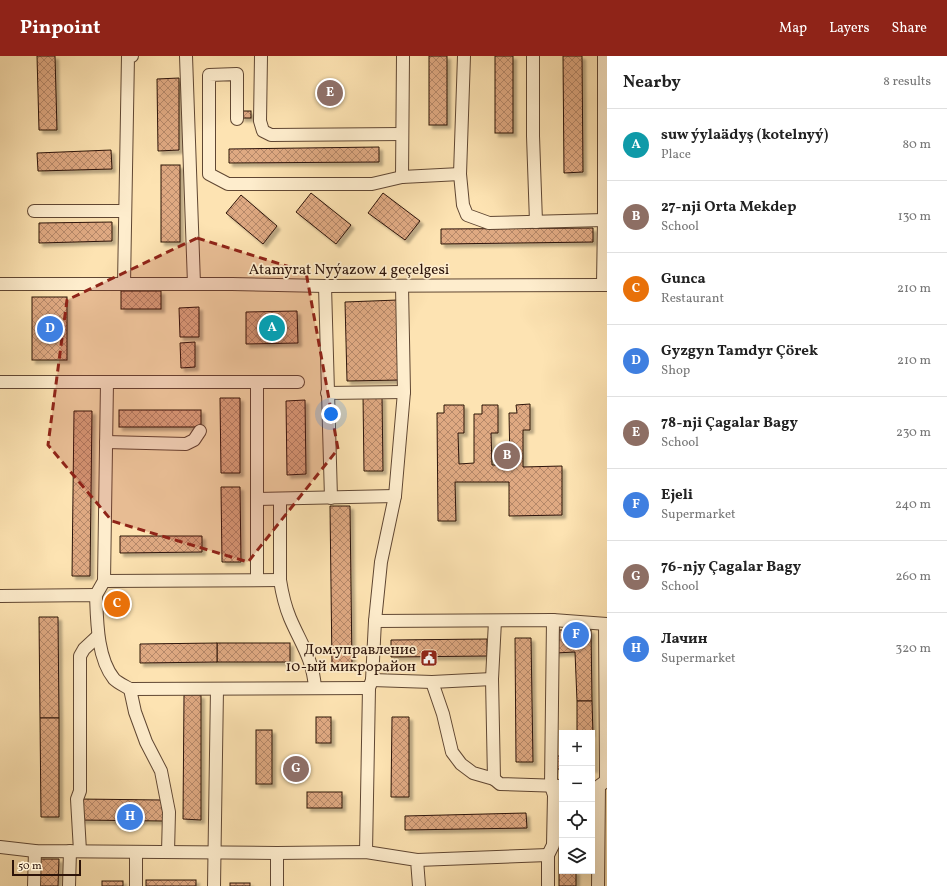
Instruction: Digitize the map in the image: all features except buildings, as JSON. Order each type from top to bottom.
[{"type":"street","points":[[124,284],[128,56],[132,56]]},
{"type":"street","points":[[186,56],[194,284]]},
{"type":"street","points":[[260,56],[260,121],[263,132],[271,135],[402,134]]},
{"type":"street","points":[[402,177],[403,56]]},
{"type":"street","points":[[464,56],[460,174],[463,205],[468,215],[489,224],[604,220]]},
{"type":"street","points":[[533,56],[533,136],[536,222]]},
{"type":"street","points":[[604,56],[605,285]]},
{"type":"street","points":[[237,119],[237,74],[209,75],[210,174],[228,184],[372,184],[402,177],[460,174]]},
{"type":"street","points":[[34,210],[125,212]]},
{"type":"street","name":"Atamyrat Nyýazow 4 geçelgesi","points":[[0,284],[325,286],[605,285]]},
{"type":"street","points":[[325,286],[331,498]]},
{"type":"street","points":[[366,852],[370,684],[375,621],[381,562],[395,496],[404,392],[402,286]]},
{"type":"street","points":[[0,382],[298,382]]},
{"type":"street","points":[[106,382],[104,581],[96,595],[98,636],[107,667],[115,680],[130,689],[314,688],[492,679]]},
{"type":"street","points":[[257,382],[257,580]]},
{"type":"street","points":[[327,393],[404,392]]},
{"type":"street","points":[[106,442],[186,444],[194,440],[200,431]]},
{"type":"street","points":[[257,499],[395,496]]},
{"type":"street","points":[[280,499],[280,580],[282,592],[287,609],[311,663],[314,676],[314,688]]},
{"type":"street","points":[[104,581],[280,580]]},
{"type":"street","points":[[0,596],[96,595]]},
{"type":"street","points":[[375,621],[553,620],[606,624],[606,781],[596,786],[598,886]]},
{"type":"street","points":[[548,886],[548,855],[553,845],[554,795],[556,786],[553,620]]},
{"type":"street","points":[[494,779],[492,679],[495,621]]},
{"type":"street","points":[[69,886],[75,851],[77,799],[80,792],[80,656],[84,649],[98,636]]},
{"type":"street","points":[[432,682],[443,714],[452,752],[461,764],[473,773],[494,779],[500,784],[556,786]]},
{"type":"street","points":[[214,886],[217,688]]},
{"type":"street","points":[[130,689],[135,712],[146,742],[161,771],[169,812],[168,852]]},
{"type":"street","points":[[0,847],[35,851],[277,853],[366,852],[417,860],[548,855]]},
{"type":"street","points":[[34,886],[35,851]]},
{"type":"street","points":[[136,852],[136,886]]},
{"type":"street","points":[[277,853],[277,886]]},
{"type":"street","points":[[417,860],[418,886]]},
{"type":"highlighted area","points":[[197,238],[306,272],[338,449],[248,562],[112,521],[48,445],[67,300]]},
{"type":"place","name":"78-nji Çagalar Bagy","points":[[330,93]]},
{"type":"place","name":"suw ýylaädyş (kotelnyý)","points":[[272,328]]},
{"type":"place","name":"Gyzgyn Tamdyr Çörek","points":[[50,329]]},
{"type":"place","name":"27-nji Orta Mekdep","points":[[507,456]]},
{"type":"place","name":"Gunca","points":[[117,604]]},
{"type":"place","name":"Ejeli","points":[[576,635]]},
{"type":"place","name":"Дом.управление 10-ый микрорайон","points":[[429,658]]},
{"type":"place","name":"76-njy Çagalar Bagy","points":[[296,769]]},
{"type":"place","name":"Лачин","points":[[130,817]]}]
